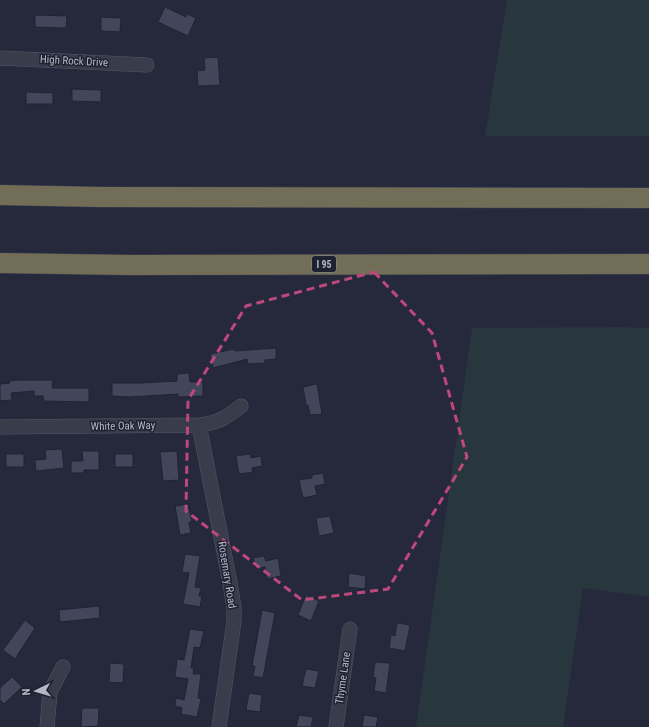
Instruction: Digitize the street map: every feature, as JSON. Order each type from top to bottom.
[{"type":"highway","points":[[0,195],[100,197],[649,198]]},
{"type":"highway","name":"I 95","points":[[0,263],[120,265],[649,264]]},
{"type":"street","name":"High Rock Drive","points":[[0,58],[147,65]]},
{"type":"street","name":"White Oak Way","points":[[0,427],[199,425],[214,423],[228,417],[241,406]]},
{"type":"street","name":"Rosemary Road","points":[[199,425],[234,608],[234,622],[219,727]]},
{"type":"street","name":"Thyme Lane","points":[[336,727],[350,629]]},
{"type":"street","points":[[47,727],[50,692],[63,667]]},
{"type":"highlighted area","points":[[374,272],[432,333],[467,457],[388,589],[302,600],[186,511],[188,400],[246,306]]},
{"type":"shaded area","points":[[507,0],[649,0],[649,136],[485,136]]},
{"type":"shaded area","points":[[472,328],[649,328],[649,597],[583,588],[563,727],[416,727]]},
{"type":"building","points":[[165,7],[186,17],[187,14],[196,18],[188,36],[158,22]]},
{"type":"building","points":[[35,15],[67,16],[66,28],[35,27]]},
{"type":"building","points":[[101,17],[121,18],[120,32],[101,31]]},
{"type":"building","points":[[218,57],[220,85],[198,86],[197,71],[205,70],[204,58]]},
{"type":"building","points":[[72,89],[101,90],[101,102],[72,101]]},
{"type":"building","points":[[26,92],[53,93],[53,104],[26,104]]},
{"type":"building","points":[[276,348],[276,359],[265,360],[265,363],[248,364],[247,359],[213,368],[210,354],[234,349],[235,351]]},
{"type":"building","points":[[189,373],[190,382],[203,382],[203,396],[178,397],[178,394],[130,397],[112,396],[112,383],[177,381],[177,374]]},
{"type":"building","points":[[19,380],[53,380],[52,388],[89,388],[89,402],[44,401],[43,396],[34,396],[34,391],[11,393],[12,400],[0,401],[0,384]]},
{"type":"building","points":[[317,384],[322,414],[310,415],[308,405],[306,405],[303,387]]},
{"type":"building","points":[[62,449],[64,468],[36,471],[35,460],[46,459],[45,450]]},
{"type":"building","points":[[82,451],[99,451],[99,470],[84,470],[84,473],[71,473],[71,461],[83,461]]},
{"type":"building","points":[[177,451],[179,480],[163,481],[160,452]]},
{"type":"building","points":[[6,454],[24,454],[24,467],[6,467]]},
{"type":"building","points":[[115,454],[133,454],[133,467],[115,467]]},
{"type":"building","points":[[250,454],[251,458],[261,456],[262,466],[252,468],[253,472],[239,474],[236,456]]},
{"type":"building","points":[[323,473],[325,484],[315,486],[317,495],[303,498],[299,480],[312,478],[312,475]]},
{"type":"building","points":[[188,504],[192,522],[189,522],[191,533],[180,535],[175,506]]},
{"type":"building","points":[[330,516],[334,533],[319,536],[316,518]]},
{"type":"building","points":[[185,554],[200,556],[195,587],[201,588],[199,596],[202,596],[200,607],[183,604],[189,573],[182,572]]},
{"type":"building","points":[[264,556],[266,561],[278,558],[281,576],[267,579],[265,567],[256,569],[253,558]]},
{"type":"building","points":[[349,573],[366,576],[365,589],[348,587]]},
{"type":"building","points":[[306,595],[319,601],[311,621],[298,615]]},
{"type":"building","points":[[99,606],[100,618],[60,622],[59,610]]},
{"type":"building","points":[[262,610],[275,613],[263,678],[253,676],[255,666],[252,666]]},
{"type":"building","points":[[25,620],[35,628],[15,659],[3,650]]},
{"type":"building","points":[[397,623],[410,625],[405,651],[389,648],[391,635],[395,636]]},
{"type":"building","points":[[190,629],[204,631],[200,648],[194,647],[191,668],[194,668],[193,674],[201,674],[198,698],[201,699],[197,717],[181,714],[182,708],[175,706],[176,698],[184,700],[186,690],[188,679],[175,677],[177,659],[184,660]]},
{"type":"building","points":[[375,662],[390,663],[386,693],[374,691],[376,678],[373,677]]},
{"type":"building","points":[[110,663],[124,664],[123,683],[109,682]]},
{"type":"building","points":[[306,669],[319,671],[315,688],[302,686]]},
{"type":"building","points":[[12,677],[22,687],[4,704],[0,700],[0,688]]},
{"type":"building","points":[[249,693],[262,695],[260,712],[246,710]]},
{"type":"building","points":[[82,708],[99,708],[98,726],[81,727]]},
{"type":"building","points":[[299,715],[313,717],[311,727],[296,727]]},
{"type":"building","points":[[364,715],[378,717],[376,727],[362,727]]}]
